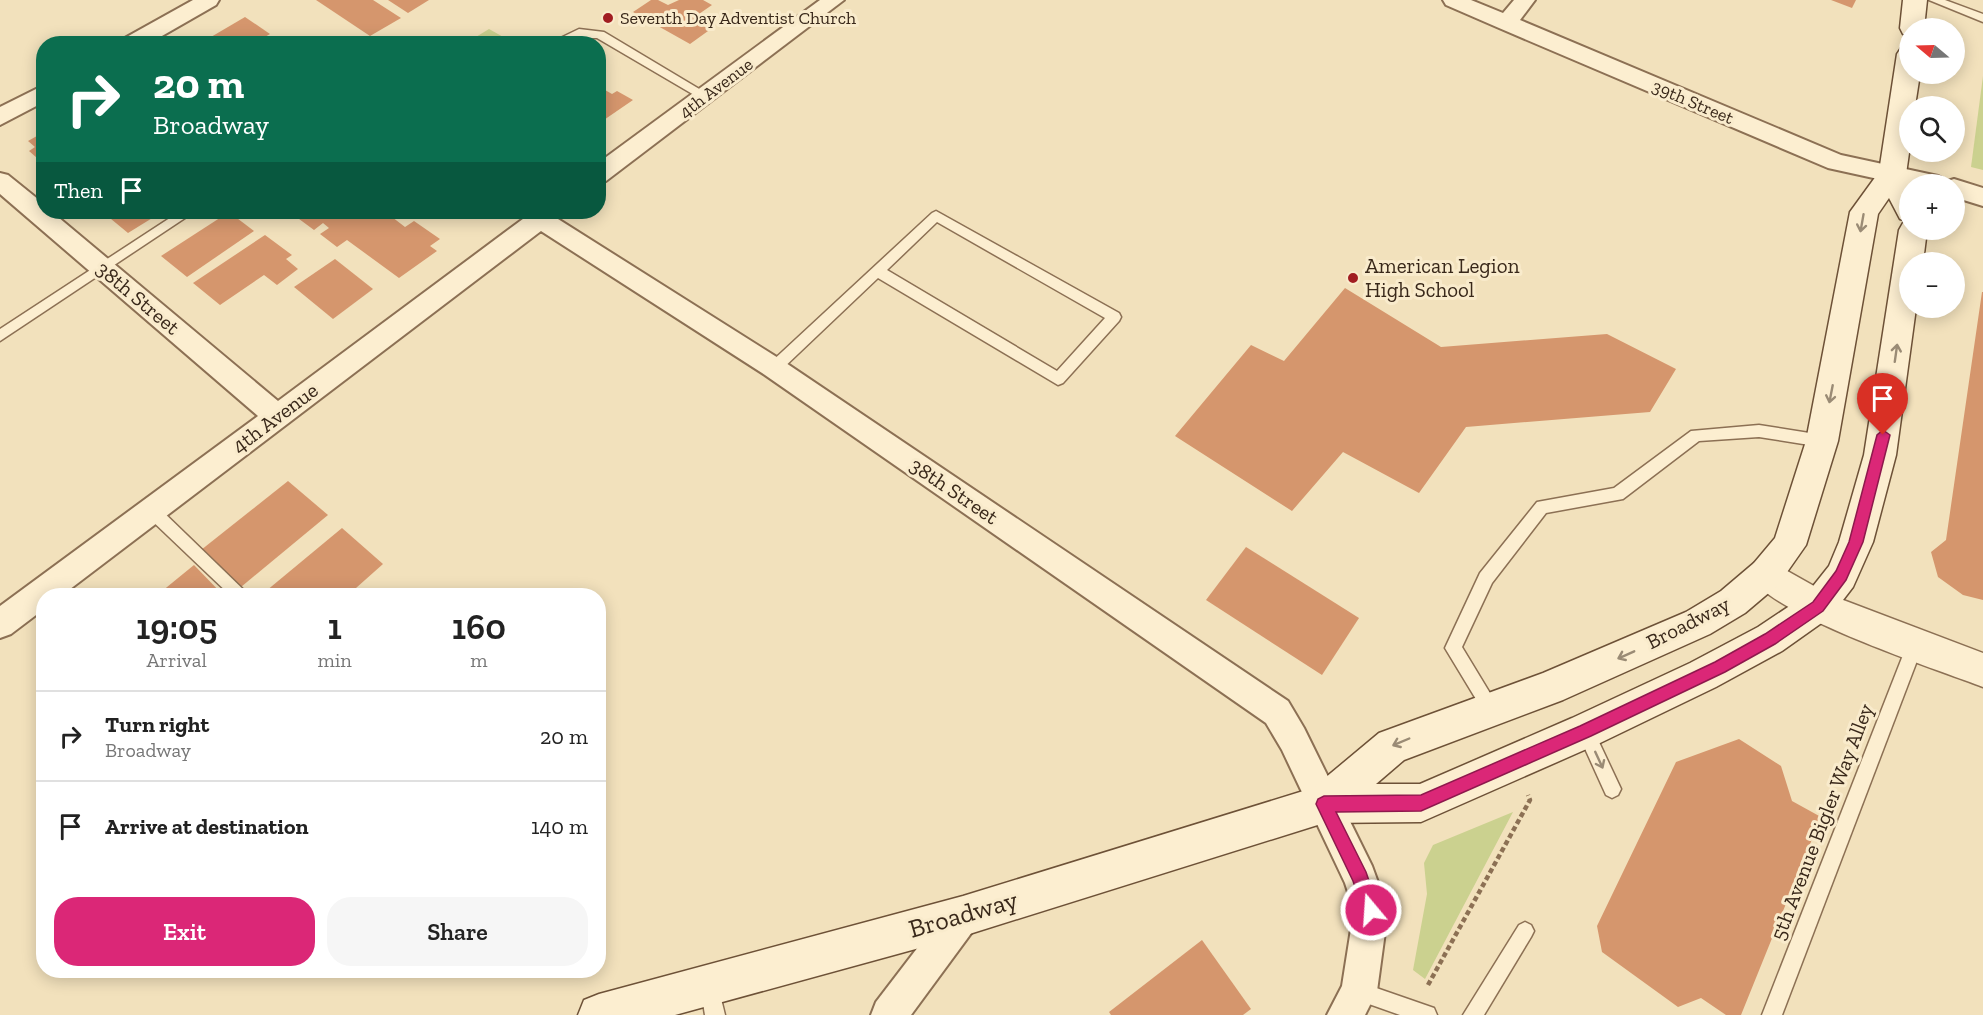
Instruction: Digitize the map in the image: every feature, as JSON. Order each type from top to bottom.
[{"type":"main road","points":[[1913,18],[1916,0]]},
{"type":"main road","name":"Broadway","points":[[1324,804],[1392,746],[1550,688],[1698,623],[1733,602],[1766,574],[1789,544],[1822,441],[1864,212],[1892,174],[1906,84]]},
{"type":"main road","points":[[1892,174],[1899,189]]},
{"type":"main road","name":"Broadway","points":[[599,1015],[712,1000],[963,915],[1324,804],[1421,803],[1511,765],[1737,658],[1818,606],[1841,576],[1856,542],[1880,455],[1912,240]]},
{"type":"main road","points":[[1766,574],[1818,606],[1983,670]]},
{"type":"street","points":[[145,36],[209,0]]},
{"type":"street","name":"4th Avenue","points":[[606,169],[834,0]]},
{"type":"street","name":"39th Street","points":[[1453,0],[1825,158],[1899,176]]},
{"type":"street","points":[[1506,23],[1525,0]]},
{"type":"street","points":[[0,117],[36,97]]},
{"type":"street","name":"38th Street","points":[[0,181],[36,211]]},
{"type":"street","points":[[1965,191],[1983,197]]},
{"type":"street","name":"38th Street","points":[[45,219],[277,416]]},
{"type":"street","name":"4th Avenue","points":[[48,588],[540,219]]},
{"type":"street","name":"38th Street","points":[[551,219],[774,368],[1277,712],[1360,878],[1371,910],[1352,1003]]},
{"type":"street","name":"4th Avenue","points":[[0,624],[36,597]]},
{"type":"street","points":[[889,1015],[963,915]]},
{"type":"lane","points":[[1934,0],[1983,18]]},
{"type":"lane","points":[[567,36],[586,32],[602,36]]},
{"type":"lane","points":[[606,38],[705,96]]},
{"type":"lane","points":[[774,368],[879,272],[936,216],[1114,317],[1058,379],[879,272]]},
{"type":"lane","points":[[0,336],[177,219]]},
{"type":"lane","points":[[1491,708],[1453,648],[1486,578],[1542,507],[1618,494],[1696,435],[1759,431],[1822,441]]},
{"type":"lane","points":[[152,511],[234,588]]},
{"type":"lane","name":"5th Avenue Bigler Way Alley","points":[[1772,1015],[1915,645]]},
{"type":"lane","points":[[1585,731],[1612,789]]},
{"type":"lane","points":[[1473,1015],[1525,931]]},
{"type":"lane","points":[[1352,1003],[1427,1015]]},
{"type":"path","points":[[1420,985],[1430,985],[1530,800],[1511,765]]},
{"type":"green space","points":[[489,29],[502,36],[478,36]]},
{"type":"green space","points":[[1983,76],[1983,170],[1971,167]]},
{"type":"green space","points":[[1513,812],[1425,979],[1413,970],[1427,894],[1424,863],[1433,845]]},
{"type":"building","points":[[316,0],[373,0],[401,18],[370,36]]},
{"type":"building","points":[[388,0],[429,0],[408,13]]},
{"type":"building","points":[[651,0],[658,0],[668,5],[679,0],[703,0],[712,5],[696,16],[715,26],[690,44],[633,12]]},
{"type":"building","points":[[1831,0],[1856,0],[1852,8]]},
{"type":"building","points":[[245,17],[270,34],[267,36],[213,36]]},
{"type":"building","points":[[606,91],[612,94],[617,91],[633,100],[606,119]]},
{"type":"building","points":[[36,136],[36,157],[29,151],[35,147],[28,141]]},
{"type":"building","points":[[111,219],[151,219],[128,233]]},
{"type":"building","points":[[218,219],[238,219],[254,231],[187,277],[161,256]]},
{"type":"building","points":[[299,219],[395,219],[405,227],[414,221],[440,239],[430,246],[437,251],[399,278],[347,240],[337,247],[320,234],[329,228],[323,223],[314,230]]},
{"type":"building","points":[[265,235],[292,255],[286,259],[298,269],[277,285],[264,275],[220,305],[193,283]]},
{"type":"building","points":[[335,259],[373,289],[333,319],[294,287]]},
{"type":"building","points":[[1345,288],[1441,347],[1607,334],[1676,369],[1650,412],[1466,427],[1419,493],[1343,452],[1292,511],[1175,436],[1251,345],[1284,361]]},
{"type":"building","points":[[1982,292],[1983,600],[1963,595],[1938,577],[1931,552],[1946,540]]},
{"type":"building","points":[[288,481],[328,515],[241,587],[201,550]]},
{"type":"building","points":[[342,528],[383,564],[356,588],[270,588]]},
{"type":"building","points":[[1246,547],[1359,618],[1322,675],[1206,600]]},
{"type":"building","points":[[194,565],[216,588],[166,588]]},
{"type":"building","points":[[1739,739],[1781,766],[1792,801],[1821,817],[1741,1015],[1726,1015],[1701,998],[1678,1007],[1602,952],[1597,926],[1676,762]]},
{"type":"building","points":[[1202,940],[1251,1009],[1243,1015],[1111,1015],[1109,1012]]},
{"type":"place","name":"Seventh Day Adventist Church","points":[[608,18]]},
{"type":"place","name":"American Legion High School","points":[[1353,278]]},
{"type":"route","points":[[1371,910],[1360,878],[1324,804],[1421,803],[1585,731],[1720,667],[1770,639],[1818,606],[1841,576],[1856,542],[1880,455],[1883,435]]}]
